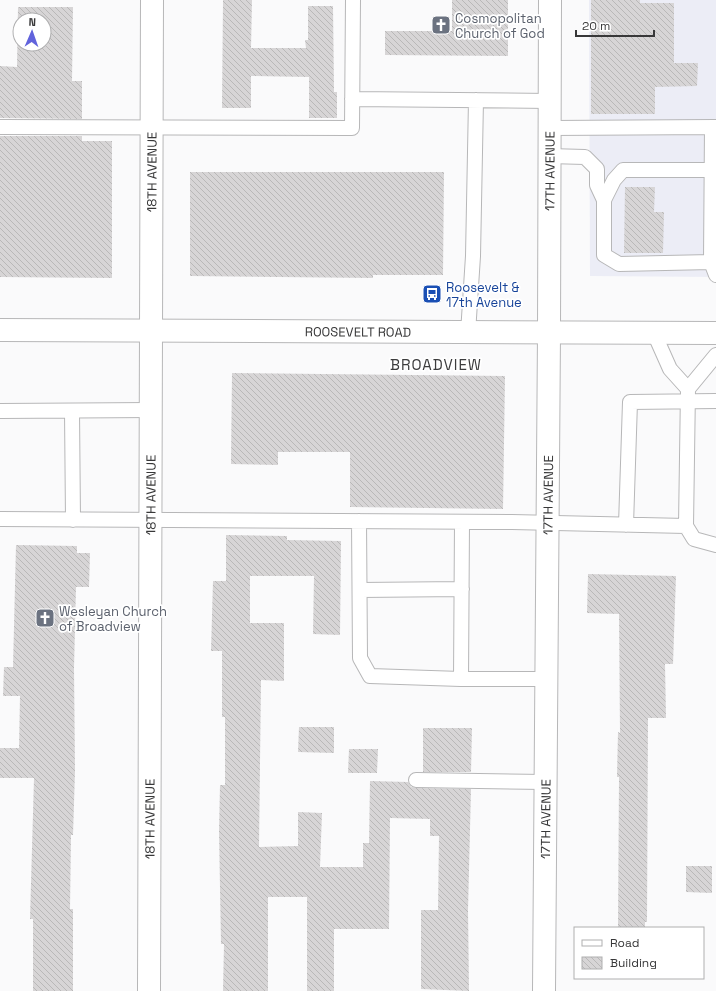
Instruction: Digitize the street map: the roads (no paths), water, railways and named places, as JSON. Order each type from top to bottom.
[{"type":"street","name":"18TH AVENUE","points":[[149,991],[152,0]]},
{"type":"street","name":"17TH AVENUE","points":[[544,991],[550,0]]},
{"type":"street","name":"ROOSEVELT ROAD","points":[[0,330],[150,332],[716,333]]},
{"type":"lane","points":[[0,128],[352,128],[353,0]]},
{"type":"lane","points":[[352,99],[550,101]]},
{"type":"lane","points":[[468,333],[474,256],[476,100]]},
{"type":"lane","points":[[549,156],[585,157],[596,169],[597,185],[604,200],[604,255],[619,264],[713,268],[714,127],[550,128]]},
{"type":"lane","points":[[604,200],[614,180],[623,170],[713,170]]},
{"type":"lane","points":[[654,333],[670,369],[689,395]]},
{"type":"lane","points":[[716,355],[689,395],[686,526],[694,539],[716,545]]},
{"type":"lane","points":[[626,525],[630,402],[689,395],[716,401]]},
{"type":"lane","points":[[0,411],[151,410]]},
{"type":"lane","points":[[72,411],[73,520]]},
{"type":"lane","points":[[0,519],[462,522],[686,526]]},
{"type":"lane","points":[[359,522],[360,658],[370,676],[461,679],[546,679]]},
{"type":"lane","points":[[461,679],[462,522]]},
{"type":"lane","points":[[360,590],[462,589]]},
{"type":"lane","points":[[416,780],[545,782]]},
{"type":"place","name":"Cosmopolitan Church of God","points":[[441,25]]},
{"type":"place","name":"Roosevelt & 17th Avenue","points":[[432,294]]},
{"type":"place","name":"Wesleyan Church of Broadview","points":[[45,618]]},
{"type":"district","name":"BROADVIEW","points":[[436,365]]}]
